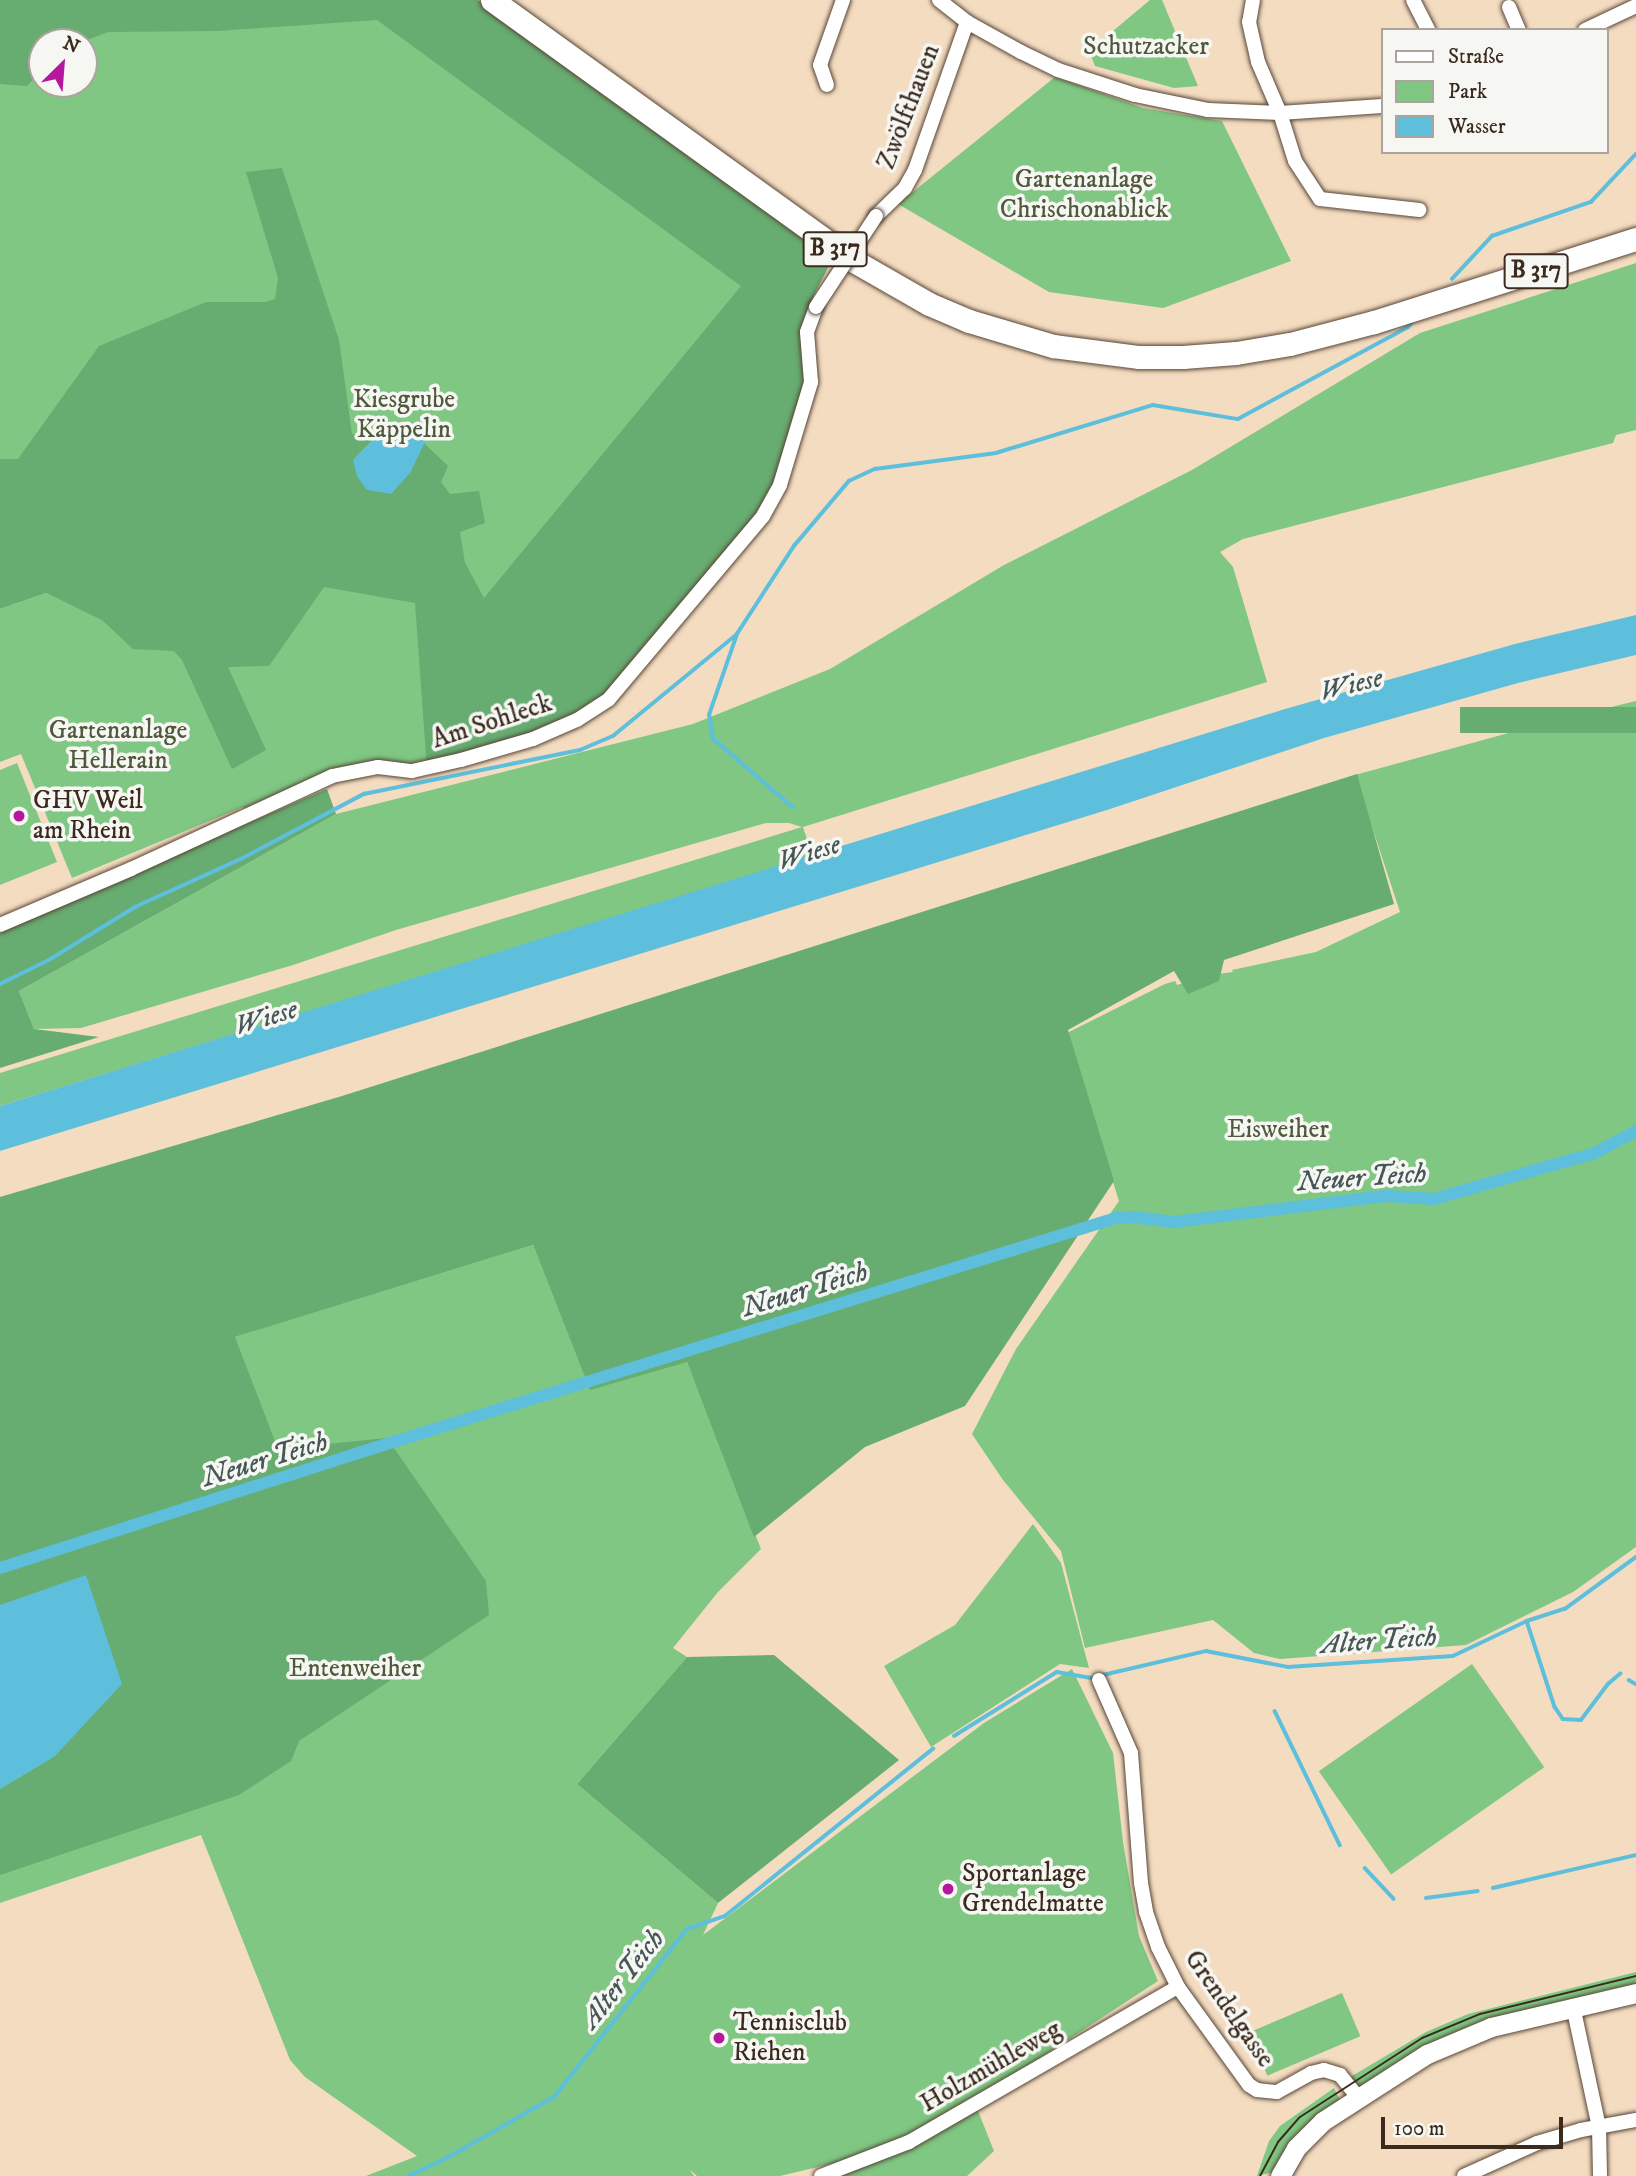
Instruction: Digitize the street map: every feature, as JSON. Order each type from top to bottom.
[{"type":"main road","name":"B 317","points":[[492,0],[817,237],[891,284],[929,304],[1010,335],[1095,353],[1161,357],[1247,352],[1332,334],[1636,239]]},
{"type":"main road","points":[[1280,2176],[1306,2136],[1357,2096],[1427,2054],[1464,2036],[1573,2006],[1636,1993]]},
{"type":"street","points":[[827,85],[820,65],[843,0]]},
{"type":"street","points":[[939,0],[967,22],[1058,70],[1135,95],[1208,110],[1280,113],[1380,106]]},
{"type":"street","points":[[1253,0],[1250,22],[1258,62],[1280,113],[1295,161],[1320,200],[1419,210]]},
{"type":"street","points":[[1413,0],[1427,28]]},
{"type":"street","points":[[1589,28],[1636,6]]},
{"type":"street","points":[[1509,7],[1518,28]]},
{"type":"street","name":"Zwölfthauen","points":[[816,307],[876,216],[905,188],[915,170],[967,22]]},
{"type":"street","name":"Am Sohleck","points":[[0,925],[131,869],[332,776],[379,767],[412,771],[461,760],[533,739],[577,720],[608,699],[763,516],[780,485],[811,382],[807,332],[816,307]]},
{"type":"street","name":"Grendelgasse","points":[[1099,1680],[1131,1753],[1141,1883],[1146,1912],[1158,1947],[1178,1987],[1249,2085],[1256,2090],[1277,2092],[1311,2073],[1324,2070],[1340,2075],[1357,2096]]},
{"type":"street","name":"Holzmühleweg","points":[[821,2176],[909,2142],[1178,1987]]},
{"type":"street","points":[[1573,2006],[1599,2127],[1600,2176]]},
{"type":"street","points":[[1464,2176],[1537,2143],[1636,2120]]},
{"type":"green space","name":"Kiesgrube Käppelin","points":[[0,0],[389,0],[765,274],[427,763],[378,767],[244,809],[243,807],[72,878],[21,754],[0,762],[0,609],[46,593],[70,604],[47,589],[0,578]]},
{"type":"green space","points":[[0,0],[478,0],[834,256],[810,303],[811,364],[780,485],[625,682],[577,720],[427,769],[415,603],[324,587],[269,666],[228,667],[266,750],[232,769],[182,660],[174,651],[133,649],[102,620],[46,593],[0,609],[0,459],[18,459],[99,346],[206,302],[266,302],[275,299],[278,278],[246,172],[282,168],[339,340],[352,434],[379,433],[353,460],[410,473],[424,443],[448,466],[441,482],[450,494],[479,491],[485,523],[460,532],[465,563],[484,598],[741,286],[377,20],[217,31],[108,32],[98,36],[98,28],[28,28],[28,85],[0,84]]},
{"type":"green space","name":"Schutzacker","points":[[1150,0],[1162,0],[1198,86],[1174,88],[1095,66],[1089,51]]},
{"type":"green space","name":"Gartenanlage Chrischonablick","points":[[1055,77],[1143,108],[1222,121],[1291,261],[1163,308],[1049,292],[898,204]]},
{"type":"green space","points":[[1636,263],[1636,430],[1616,435],[1613,443],[1243,539],[1220,552],[1233,567],[1267,682],[803,827],[813,857],[0,1106],[0,1073],[802,827],[789,823],[766,823],[396,930],[293,965],[81,1028],[34,1029],[19,991],[336,814],[693,724],[830,669],[1004,565],[1192,470],[1420,333]]},
{"type":"green space","name":"Eisweiher","points":[[1636,701],[1636,1547],[1573,1592],[1466,1645],[1280,1659],[1254,1653],[1213,1620],[1085,1648],[1061,1551],[1003,1480],[972,1434],[1016,1349],[1119,1201],[1068,1038],[1069,1032],[1165,984],[1175,981],[1177,985],[1209,975],[1233,972],[1232,970],[1316,952],[1400,912],[1355,775]]},
{"type":"green space","points":[[1460,707],[1636,707],[1636,733],[1460,733]]},
{"type":"green space","name":"GHV Weil am Rhein","points":[[17,763],[57,862],[0,885],[0,770]]},
{"type":"green space","name":"Entenweiher","points":[[1357,774],[1394,904],[1224,960],[1219,981],[1188,994],[1174,971],[1068,1030],[1114,1181],[965,1406],[865,1447],[754,1537],[687,1362],[590,1390],[533,1245],[235,1337],[278,1449],[387,1438],[486,1581],[489,1615],[299,1741],[291,1761],[239,1795],[0,1875],[0,1789],[55,1756],[0,1605],[0,1197],[342,1096]]},
{"type":"green space","points":[[327,789],[336,814],[19,991],[34,1029],[99,1037],[0,1068],[0,930]]},
{"type":"green space","name":"Entenweiher","points":[[533,1245],[586,1379],[687,1362],[761,1549],[718,1592],[673,1648],[687,1657],[577,1784],[718,1903],[703,1935],[984,1723],[1072,1669],[1113,1753],[1123,1842],[1139,1936],[1158,1981],[974,2101],[994,2151],[967,2176],[821,2176],[876,2153],[780,2176],[697,2176],[690,2170],[694,2176],[366,2176],[417,2156],[305,2077],[290,2060],[201,1835],[0,1903],[0,1404],[238,1336]]},
{"type":"green space","points":[[1033,1524],[1061,1563],[1089,1668],[1060,1664],[931,1747],[884,1666],[955,1625]]},
{"type":"green space","points":[[774,1655],[899,1760],[718,1903],[577,1784],[687,1657]]},
{"type":"green space","points":[[1472,1664],[1544,1767],[1391,1874],[1319,1771]]},
{"type":"green space","points":[[1636,1972],[1636,1986],[1483,2023],[1365,2085],[1358,2087],[1351,2079],[1426,2032],[1468,2014]]},
{"type":"green space","points":[[1342,1993],[1360,2036],[1267,2076],[1249,2032]]},
{"type":"green space","points":[[1334,2088],[1340,2100],[1274,2172],[1257,2176],[1269,2141],[1280,2126]]},
{"type":"water","points":[[399,424],[414,427],[424,433],[426,440],[410,473],[391,494],[367,490],[357,476],[353,460],[387,426]]},
{"type":"water","name":"Wiese","points":[[1636,615],[1636,655],[1518,683],[1324,738],[1107,810],[0,1151],[0,1106],[1285,709],[1515,644]]},
{"type":"water","points":[[86,1575],[122,1684],[55,1756],[0,1789],[0,1605]]},
{"type":"waterway","points":[[1452,279],[1492,236],[1591,202],[1636,154]]},
{"type":"waterway","points":[[793,808],[713,739],[709,715],[737,634],[794,546],[849,481],[875,469],[996,453],[1153,405],[1238,419],[1408,327],[1414,320]]},
{"type":"waterway","points":[[0,984],[49,960],[135,907],[243,858],[364,794],[580,750],[613,736],[736,635]]},
{"type":"waterway","name":"Neuer Teich","points":[[0,1568],[390,1443],[1116,1218],[1134,1217],[1174,1222],[1387,1196],[1434,1199],[1595,1153],[1636,1131]]},
{"type":"waterway","name":"Alter Teich","points":[[1103,1675],[1206,1651],[1288,1667],[1453,1656],[1527,1621],[1565,1609],[1636,1557]]},
{"type":"waterway","points":[[1527,1621],[1555,1707],[1563,1719],[1581,1720],[1608,1684],[1620,1674]]},
{"type":"waterway","name":"Alter Teich","points":[[954,1736],[1057,1672],[1092,1678]]},
{"type":"waterway","points":[[1629,1680],[1636,1684]]},
{"type":"waterway","points":[[1275,1711],[1340,1845]]},
{"type":"waterway","name":"Alter Teich","points":[[408,2176],[447,2158],[554,2097],[687,1929],[725,1916],[933,1749]]},
{"type":"waterway","points":[[1493,1888],[1636,1855]]},
{"type":"waterway","points":[[1365,1868],[1394,1899]]},
{"type":"waterway","points":[[1426,1898],[1478,1891]]},
{"type":"tram line","points":[[1260,2176],[1278,2142],[1300,2117],[1422,2038],[1480,2014],[1636,1976]]},
{"type":"place","name":"GHV Weil am Rhein","points":[[19,816]]},
{"type":"place","name":"Sportanlage Grendelmatte","points":[[948,1889]]},
{"type":"place","name":"Tennisclub Riehen","points":[[719,2038]]},
{"type":"park label","name":"Gartenanlage Hellerain","points":[[118,746]]}]
